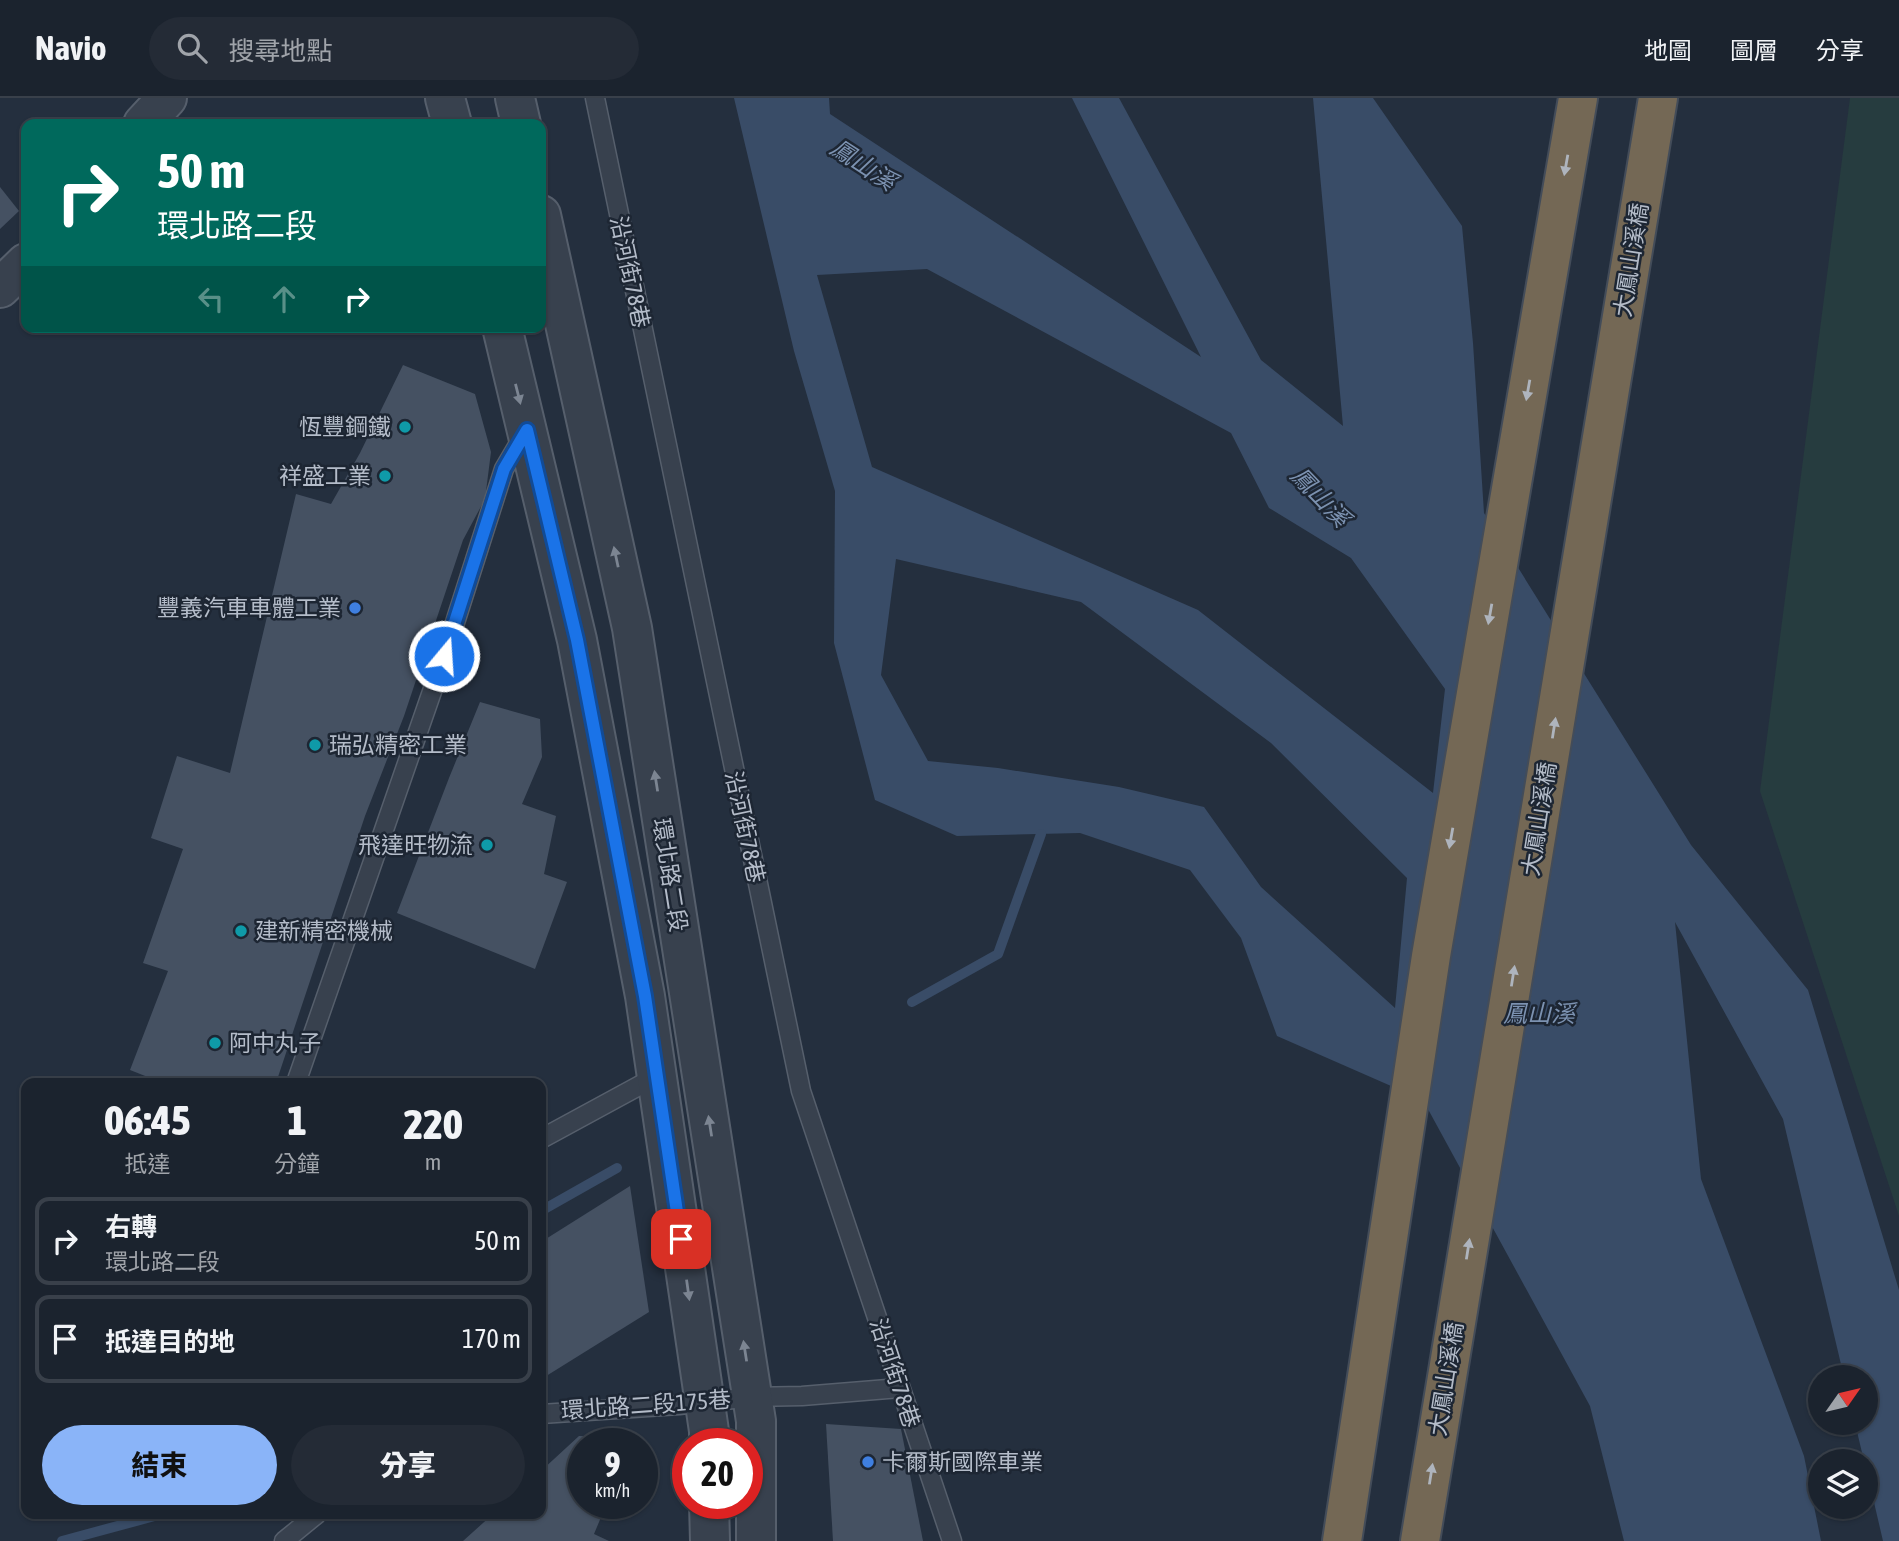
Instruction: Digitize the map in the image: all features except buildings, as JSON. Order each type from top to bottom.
[{"type":"highway","points":[[1342,1541],[1431,956],[1578,98]]},
{"type":"highway","name":"大鳳山溪橋","points":[[1420,1541],[1658,98]]},
{"type":"street","points":[[148,119],[167,98]]},
{"type":"street","points":[[445,98],[451,119]]},
{"type":"street","points":[[515,98],[520,119]]},
{"type":"street","name":"環北路二段","points":[[546,238],[632,628],[756,1421],[756,1541]]},
{"type":"street","points":[[0,288],[21,268]]},
{"type":"street","name":"環北路二段","points":[[503,333],[577,640],[645,996],[707,1428]]},
{"type":"street","points":[[709,1519],[710,1541]]},
{"type":"lane","name":"沿河街78巷","points":[[594,98],[801,1091],[951,1541]]},
{"type":"lane","points":[[298,1078],[444,656],[504,469],[527,430]]},
{"type":"lane","points":[[546,1136],[657,1076]]},
{"type":"lane","name":"環北路二段175巷","points":[[546,1413],[900,1388]]},
{"type":"lane","points":[[284,1541],[311,1519]]},
{"type":"green space","points":[[1850,98],[1899,98],[1899,1216],[1760,791]]},
{"type":"water","name":"鳳山溪","points":[[734,98],[829,98],[830,114],[1201,357],[1072,98],[1119,98],[1261,360],[1343,426],[1313,98],[1373,98],[1462,226],[1484,513],[1691,845],[1808,990],[1899,1290],[1899,1541],[1883,1541],[1878,1519],[1878,1449],[1861,1449],[1858,1435],[1878,1435],[1878,1365],[1841,1365],[1783,1119],[1675,922],[1701,1179],[1804,1456],[1808,1476],[1808,1519],[1817,1519],[1821,1541],[1624,1541],[1590,1406],[1423,1100],[1277,1036],[1241,938],[1190,870],[1080,833],[957,836],[875,800],[834,643],[835,491],[794,351]],"holes":[[[927,269],[1231,433],[1269,508],[1351,558],[1445,689],[1433,793],[1198,610],[872,467],[817,275]],[[896,559],[1081,602],[1271,743],[1407,878],[1395,1008],[1261,887],[1204,807],[1119,787],[998,768],[928,761],[881,675]]]},
{"type":"waterway","points":[[912,1002],[998,954],[1041,834]]},
{"type":"waterway","points":[[546,1208],[617,1168]]},
{"type":"waterway","points":[[62,1541],[143,1519]]},
{"type":"place","name":"恆豐鋼鐵","points":[[405,427]]},
{"type":"place","name":"祥盛工業","points":[[385,476]]},
{"type":"place","name":"豐義汽車車體工業","points":[[355,608]]},
{"type":"place","name":"瑞弘精密工業","points":[[315,745]]},
{"type":"place","name":"飛達旺物流","points":[[487,845]]},
{"type":"place","name":"建新精密機械","points":[[241,931]]},
{"type":"place","name":"阿中丸子","points":[[215,1043]]},
{"type":"place","name":"卡爾斯國際車業","points":[[868,1462]]},
{"type":"route","points":[[444,656],[504,469],[527,430],[577,640],[645,996],[681,1239]]}]
